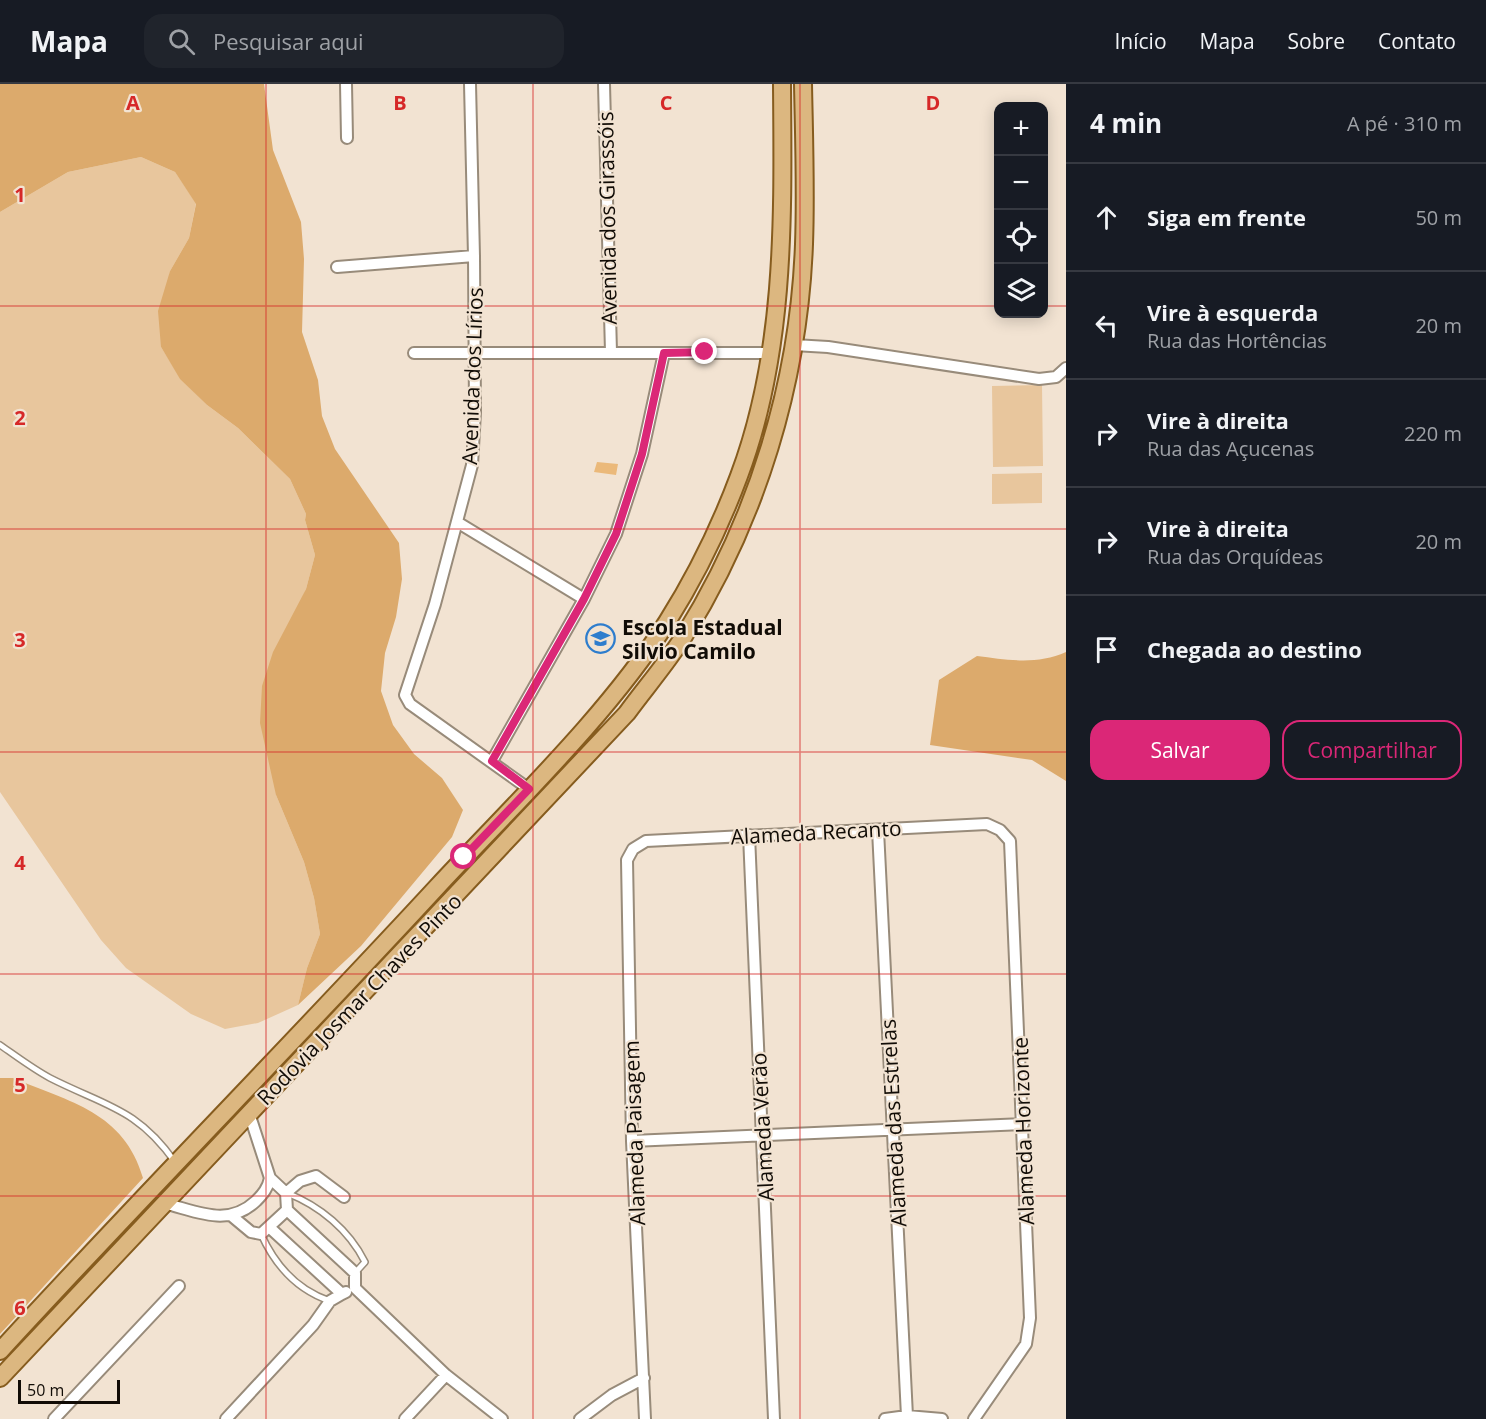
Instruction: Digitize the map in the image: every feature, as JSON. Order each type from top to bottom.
[{"type":"main road","name":"Rodovia Josmar Chaves Pinto","points":[[0,1351],[309,1026],[529,789],[609,699],[666,624],[712,541],[740,474],[759,411],[770,353],[783,244],[782,84]]},
{"type":"main road","name":"Rodovia Josmar Chaves Pinto","points":[[0,1378],[627,713],[684,636],[731,551],[759,482],[779,417],[794,345],[804,244],[803,84]]},
{"type":"main road","points":[[464,857],[480,871]]},
{"type":"main road","points":[[22,1327],[36,1339]]},
{"type":"street","points":[[346,84],[347,138]]},
{"type":"street","name":"Avenida dos Lírios","points":[[470,84],[475,353],[472,465],[435,604],[405,695],[410,704],[492,761]]},
{"type":"street","name":"Avenida dos Girassóis","points":[[604,84],[611,352]]},
{"type":"street","points":[[337,267],[474,256]]},
{"type":"street","points":[[794,345],[828,347],[1039,379],[1056,377],[1066,368]]},
{"type":"street","points":[[414,353],[770,353]]},
{"type":"street","points":[[529,789],[492,761],[584,599],[616,534],[642,454],[664,353]]},
{"type":"street","points":[[458,522],[584,599]]},
{"type":"street","name":"Alameda Recanto","points":[[633,849],[646,841],[749,835],[987,824],[1000,830]]},
{"type":"street","name":"Alameda das Estrelas","points":[[878,830],[907,1416]]},
{"type":"street","name":"Alameda Horizonte","points":[[974,1419],[1026,1344],[1030,1318],[1010,841],[1000,830]]},
{"type":"street","name":"Alameda Verão","points":[[749,835],[774,1419]]},
{"type":"street","name":"Alameda Paisagem","points":[[633,849],[627,860],[632,1141],[645,1419]]},
{"type":"street","points":[[233,1217],[260,1197],[269,1187],[270,1178],[249,1113]]},
{"type":"street","points":[[632,1141],[1023,1124]]},
{"type":"street","points":[[286,1193],[300,1180],[316,1176],[344,1197]]},
{"type":"street","points":[[270,1178],[286,1193],[287,1210],[355,1273],[355,1288],[446,1375],[502,1419]]},
{"type":"street","points":[[163,1203],[216,1216],[233,1217],[251,1232],[265,1231],[287,1210]]},
{"type":"street","points":[[265,1231],[342,1294]]},
{"type":"street","points":[[54,1419],[179,1286]]},
{"type":"street","points":[[226,1419],[313,1325],[330,1301],[355,1288]]},
{"type":"street","points":[[405,1419],[446,1375]]},
{"type":"street","points":[[580,1419],[612,1395],[644,1378]]},
{"type":"street","points":[[885,1419],[907,1416],[942,1419]]},
{"type":"lane","points":[[0,1045],[50,1078],[100,1100],[140,1122],[160,1140],[176,1164]]},
{"type":"lane","points":[[286,1193],[311,1204],[345,1233],[365,1262],[355,1273]]},
{"type":"lane","points":[[265,1231],[270,1254],[287,1275],[316,1296],[330,1301]]},
{"type":"shaded area","points":[[0,84],[264,84],[273,150],[301,222],[304,259],[302,332],[318,380],[322,416],[335,449],[399,543],[402,579],[396,617],[385,653],[381,691],[393,725],[414,754],[442,778],[463,810],[452,837],[361,946],[298,1005],[307,968],[320,934],[314,898],[304,862],[276,795],[260,723],[262,686],[273,652],[306,589],[315,555],[305,520],[306,514],[290,479],[238,428],[207,405],[180,379],[161,347],[158,311],[170,271],[189,238],[196,204],[175,172],[141,157],[68,172],[0,212]]},
{"type":"shaded area","points":[[141,157],[175,172],[196,203],[189,238],[170,271],[161,347],[181,379],[207,405],[238,428],[290,479],[306,514],[305,520],[315,555],[306,589],[292,621],[276,795],[304,862],[314,898],[320,934],[307,968],[298,1005],[258,1023],[225,1029],[191,1014],[126,968],[101,940],[0,792],[0,212],[68,172]]},
{"type":"shaded area","points":[[1042,385],[1043,466],[993,467],[992,386]]},
{"type":"shaded area","points":[[597,462],[618,464],[616,475],[594,472]]},
{"type":"shaded area","points":[[1042,473],[1042,503],[992,504],[992,474]]},
{"type":"shaded area","points":[[1066,652],[1066,781],[1032,760],[930,745],[939,680],[977,656],[1033,660]]},
{"type":"shaded area","points":[[0,1078],[13,1078],[92,1112],[123,1138],[143,1178],[0,1334]]},
{"type":"place","name":"Escola Estadual Silvio Camilo","points":[[601,639]]},
{"type":"route","points":[[464,857],[529,789],[492,761],[584,599],[616,534],[642,454],[664,353],[705,352]]}]
